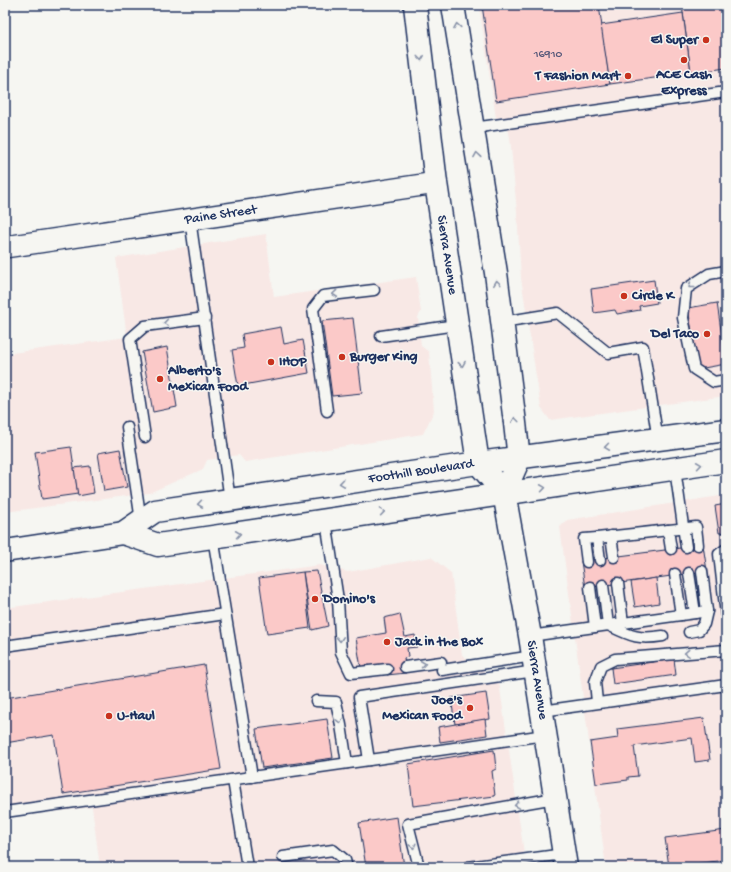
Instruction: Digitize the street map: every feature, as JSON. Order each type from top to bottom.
[{"type":"main road","name":"Sierra Avenue","points":[[415,5],[436,183],[456,325],[478,463],[504,494],[533,654],[565,860]]},
{"type":"main road","points":[[454,5],[502,322],[519,459],[504,494]]},
{"type":"main road","name":"Foothill Boulevard","points":[[5,551],[123,533],[155,511],[478,463],[519,459],[726,430]]},
{"type":"main road","name":"Foothill Boulevard","points":[[123,533],[158,545],[726,461]]},
{"type":"street","name":"Paine Street","points":[[5,247],[436,183]]},
{"type":"lane","points":[[473,128],[726,92]]},
{"type":"lane","points":[[190,220],[230,500]]},
{"type":"lane","points":[[726,272],[708,274],[686,289],[683,318],[694,368],[714,382],[726,380]]},
{"type":"lane","points":[[327,411],[313,309],[323,296],[374,290]]},
{"type":"lane","points":[[502,322],[558,313],[608,352],[643,347],[658,440]]},
{"type":"lane","points":[[145,437],[130,339],[145,326],[205,318]]},
{"type":"lane","points":[[381,336],[456,325]]},
{"type":"lane","points":[[127,426],[141,521]]},
{"type":"lane","points":[[675,469],[686,547]]},
{"type":"lane","points":[[326,521],[338,600],[341,652],[352,673],[387,669]]},
{"type":"lane","points":[[587,562],[584,539],[696,527],[698,545]]},
{"type":"lane","points":[[668,530],[671,549]]},
{"type":"lane","points":[[611,536],[614,557]]},
{"type":"lane","points":[[214,537],[252,777]]},
{"type":"lane","points":[[597,538],[600,560]]},
{"type":"lane","points":[[726,549],[719,554],[726,615]]},
{"type":"lane","points":[[690,632],[699,630],[704,624],[707,611],[702,570]]},
{"type":"lane","points":[[689,573],[695,613]]},
{"type":"lane","points":[[675,574],[681,615]]},
{"type":"lane","points":[[618,583],[623,623]]},
{"type":"lane","points":[[603,585],[608,625]]},
{"type":"lane","points":[[590,587],[595,626]]},
{"type":"lane","points":[[369,760],[359,698],[533,654],[595,626],[707,611]]},
{"type":"lane","points":[[5,646],[225,614]]},
{"type":"lane","points":[[608,625],[632,637],[646,638],[663,636]]},
{"type":"lane","points":[[597,702],[595,682],[601,666],[615,659],[726,650]]},
{"type":"lane","points":[[405,667],[442,666],[533,654]]},
{"type":"lane","points":[[542,711],[597,702],[726,685]]},
{"type":"lane","points":[[316,701],[336,702],[347,763]]},
{"type":"lane","points":[[5,812],[545,735]]},
{"type":"lane","points":[[233,780],[247,867]]},
{"type":"lane","points":[[419,867],[408,824],[555,798]]},
{"type":"lane","points":[[283,857],[333,850],[345,860],[347,867]]},
{"type":"lane","points":[[468,867],[565,860]]},
{"type":"shaded area","points":[[479,5],[726,5],[726,396],[550,420],[541,408],[521,278],[510,137],[505,117],[496,118]]},
{"type":"shaded area","points":[[266,234],[274,297],[416,277],[421,312],[418,317],[421,346],[429,352],[434,411],[423,434],[245,462],[239,455],[207,460],[203,469],[149,493],[5,512],[5,354],[127,337],[116,258]]},
{"type":"shaded area","points":[[726,495],[726,709],[720,710],[726,750],[726,867],[606,867],[560,527],[567,520]]},
{"type":"shaded area","points":[[431,557],[451,573],[462,655],[499,682],[526,867],[100,867],[92,807],[5,818],[5,608],[320,565],[348,572]]},
{"type":"building","points":[[482,5],[599,5],[610,84],[496,101]]},
{"type":"building","name":"El Super","points":[[682,5],[726,5],[726,68],[691,73]]},
{"type":"building","points":[[683,13],[691,73],[610,84],[601,25]]},
{"type":"building","name":"Circle K","points":[[654,280],[657,303],[639,306],[640,310],[617,314],[615,310],[594,313],[591,289]]},
{"type":"building","name":"Del Taco","points":[[717,303],[726,364],[698,369],[688,308]]},
{"type":"building","name":"Burger King","points":[[353,318],[362,393],[332,396],[322,321]]},
{"type":"building","name":"IHOP","points":[[281,327],[284,344],[303,340],[309,373],[238,386],[232,350],[244,348],[242,334]]},
{"type":"building","name":"Alberto's Mexican Food","points":[[167,347],[177,407],[153,412],[142,352]]},
{"type":"building","points":[[71,447],[78,494],[42,499],[35,452]]},
{"type":"building","points":[[120,449],[127,487],[104,491],[98,453]]},
{"type":"building","points":[[90,466],[94,493],[78,496],[74,468]]},
{"type":"building","points":[[726,504],[726,532],[719,533],[715,506]]},
{"type":"building","points":[[703,545],[707,571],[585,588],[581,561]]},
{"type":"building","name":"Domino's","points":[[317,571],[328,626],[312,630],[303,572]]},
{"type":"building","points":[[303,572],[310,628],[267,634],[259,578]]},
{"type":"building","points":[[656,578],[659,603],[635,607],[631,582]]},
{"type":"building","name":"Jack in the Box","points":[[400,614],[405,637],[415,635],[417,647],[407,648],[408,657],[404,658],[406,673],[387,675],[387,665],[361,668],[356,638],[386,633],[384,618]]},
{"type":"building","points":[[674,659],[676,675],[613,684],[611,668]]},
{"type":"building","name":"U-Haul","points":[[204,665],[221,769],[63,794],[54,735],[5,743],[5,698]]},
{"type":"building","name":"Joe's Mexican Food","points":[[486,693],[490,719],[455,724],[451,698]]},
{"type":"building","points":[[704,718],[710,760],[695,762],[692,738],[634,746],[638,776],[628,777],[628,780],[596,784],[590,742],[618,738],[617,729]]},
{"type":"building","points":[[327,719],[333,758],[262,768],[256,729]]},
{"type":"building","points":[[485,719],[487,735],[440,742],[438,727]]},
{"type":"building","points":[[494,750],[496,769],[492,771],[495,796],[413,806],[408,764]]},
{"type":"building","points":[[397,817],[404,867],[366,867],[359,823]]},
{"type":"building","points":[[726,830],[726,860],[669,867],[665,838]]},
{"type":"building","points":[[325,863],[326,867],[296,867]]},
{"type":"place","name":"El Super","points":[[706,40]]},
{"type":"place","name":"ACE Cash Express","points":[[684,60]]},
{"type":"place","name":"T Fashion Mart","points":[[628,76]]},
{"type":"place","name":"Circle K","points":[[624,296]]},
{"type":"place","name":"Del Taco","points":[[707,334]]},
{"type":"place","name":"Burger King","points":[[342,357]]},
{"type":"place","name":"IHOP","points":[[271,362]]},
{"type":"place","name":"Alberto's Mexican Food","points":[[160,379]]},
{"type":"place","name":"Domino's","points":[[315,599]]},
{"type":"place","name":"Jack in the Box","points":[[387,642]]},
{"type":"place","name":"Joe's Mexican Food","points":[[470,708]]},
{"type":"place","name":"U-Haul","points":[[109,716]]}]
